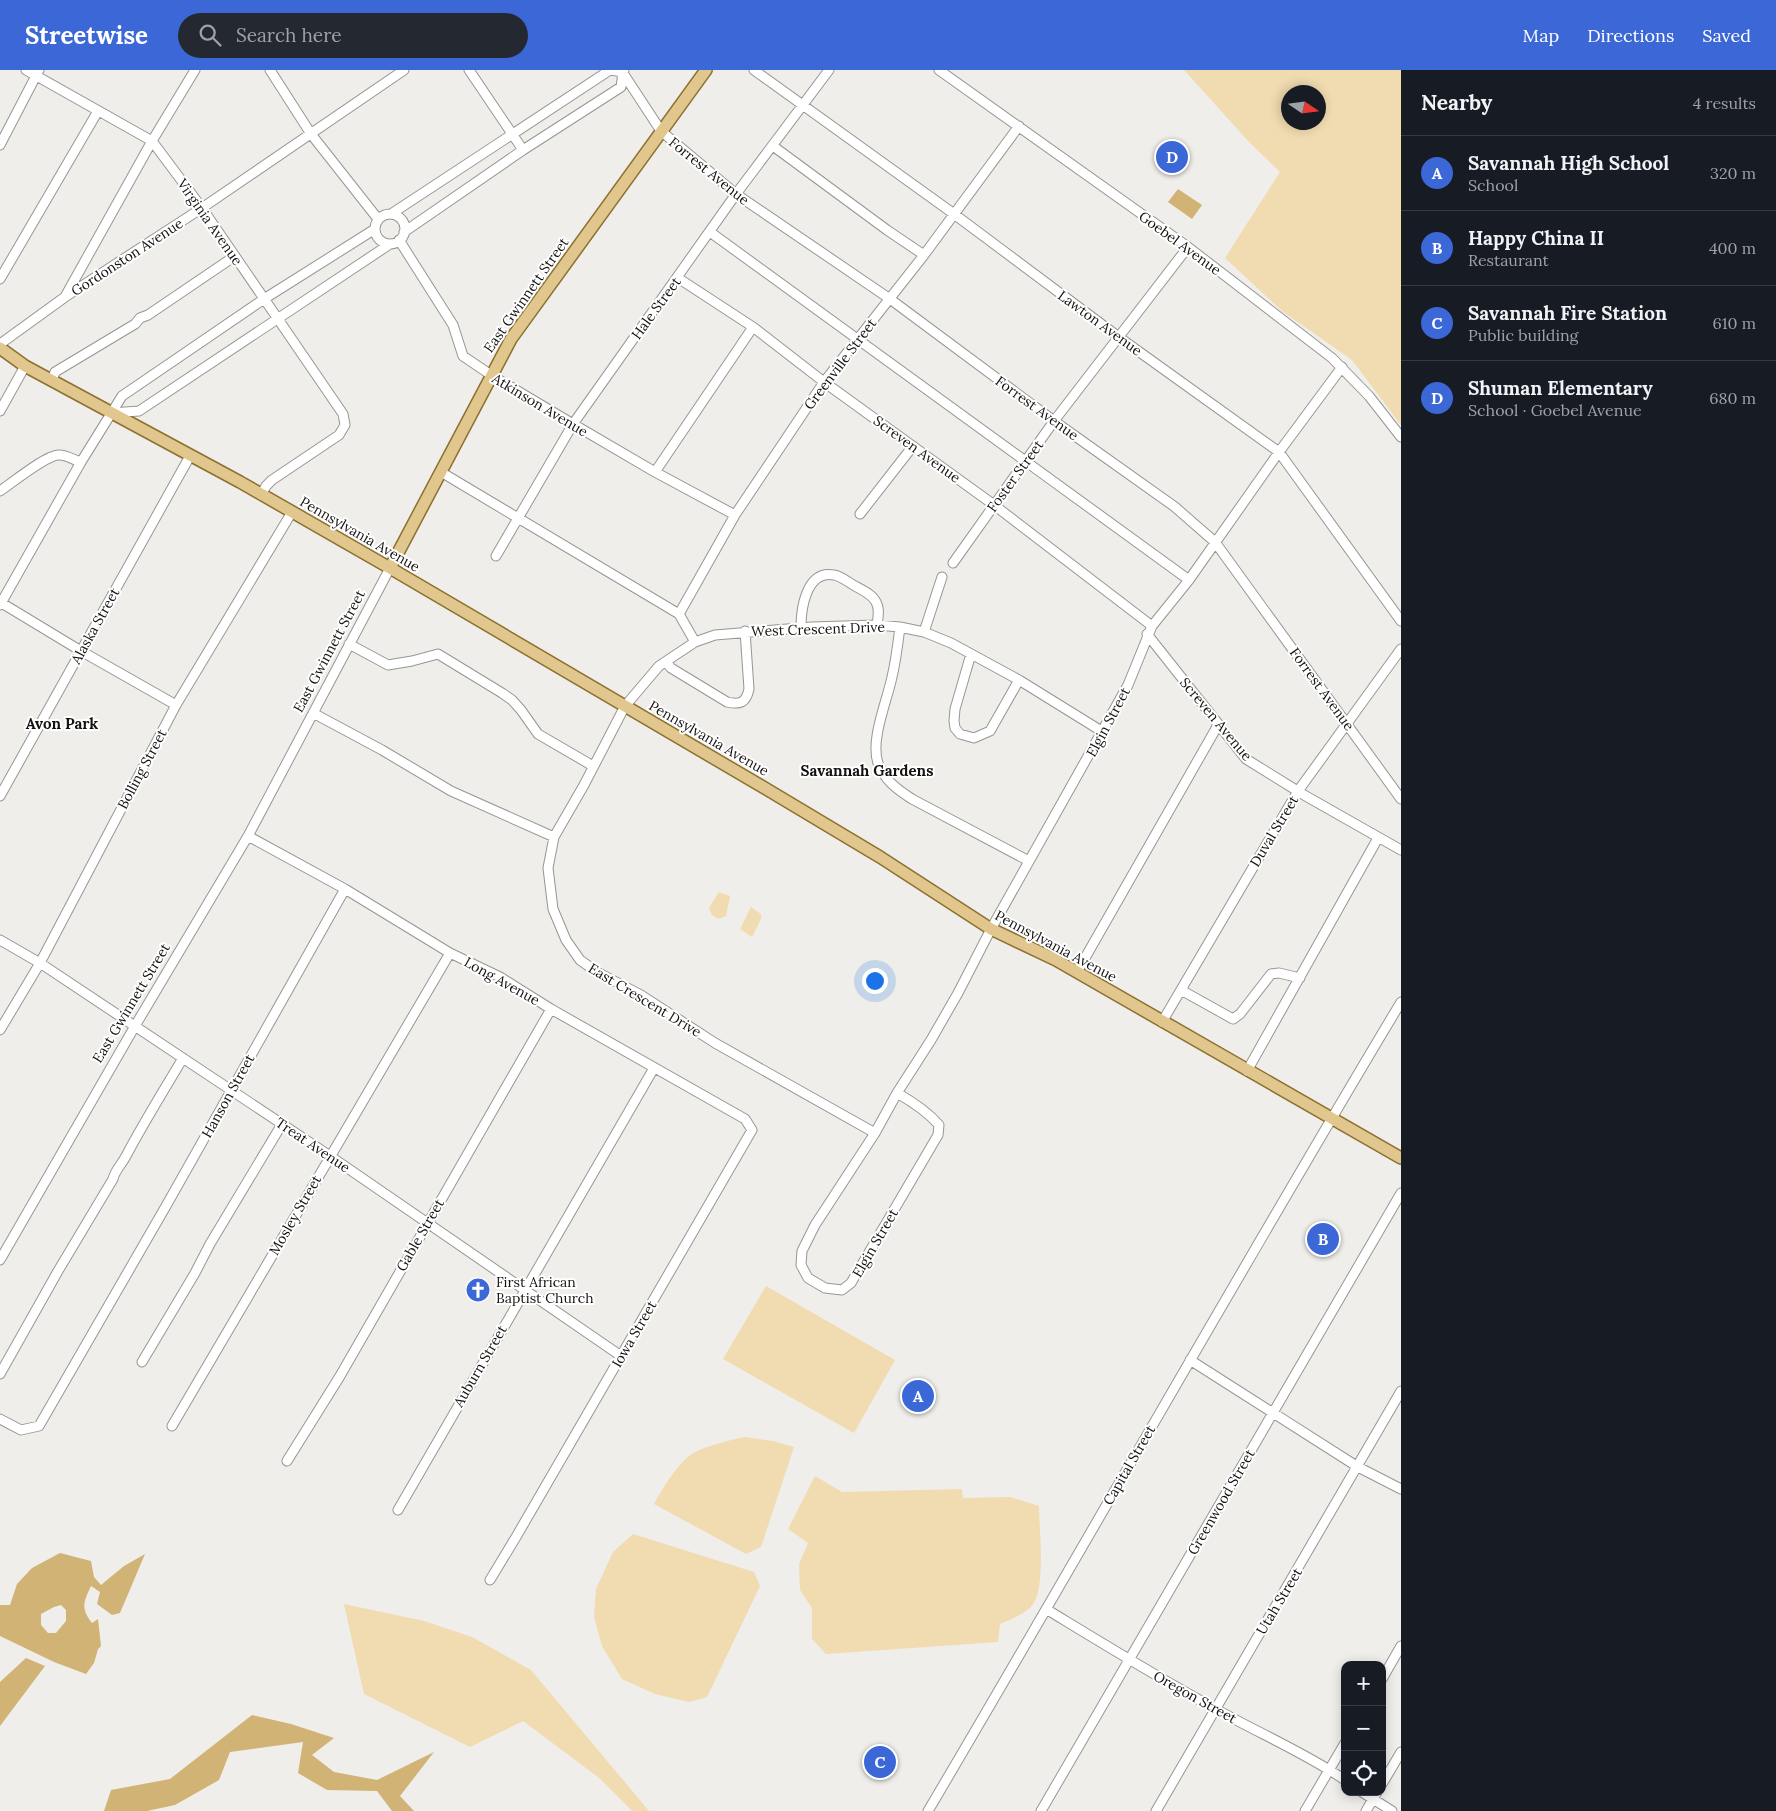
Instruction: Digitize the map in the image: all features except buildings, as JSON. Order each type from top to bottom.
[{"type":"main road","name":"East Gwinnett Street","points":[[390,568],[490,375],[511,339],[706,70]]},
{"type":"main road","name":"Pennsylvania Avenue","points":[[0,348],[25,366],[261,494],[390,568],[880,857],[991,929],[1077,972],[1401,1158]]},
{"type":"street","name":"Virginia Avenue","points":[[26,70],[38,73],[98,111],[152,141],[202,208],[343,414],[346,425],[339,435],[272,480],[261,494]]},
{"type":"street","points":[[65,297],[152,141],[195,70]]},
{"type":"street","name":"Atkinson Avenue","points":[[270,70],[311,134],[376,224],[378,238],[381,241],[398,239]]},
{"type":"street","name":"Gordonston Avenue","points":[[0,344],[65,297],[202,208],[404,70]]},
{"type":"street","points":[[469,70],[523,150]]},
{"type":"street","points":[[111,413],[139,410],[398,239],[523,150],[621,87],[623,71],[610,70],[391,214],[386,214],[376,224],[122,396],[111,413],[81,462],[0,603],[81,652],[176,705]]},
{"type":"street","name":"Lawton Avenue","points":[[754,70],[1279,452],[1401,621]]},
{"type":"street","name":"Hale Street","points":[[496,556],[572,424],[678,278],[736,194],[829,70]]},
{"type":"street","name":"Goebel Avenue","points":[[939,70],[1188,247],[1342,367],[1369,396],[1401,437]]},
{"type":"street","name":"Forrest Avenue","points":[[623,71],[661,131],[736,194],[890,299],[1054,421],[1176,507],[1215,542],[1401,799]]},
{"type":"street","points":[[0,145],[38,73]]},
{"type":"street","points":[[0,279],[98,111]]},
{"type":"street","name":"Greenville Street","points":[[679,614],[735,515],[824,382],[924,255],[1019,126]]},
{"type":"street","points":[[773,146],[924,255]]},
{"type":"street","name":"Atkinson Avenue","points":[[391,214],[403,223],[398,239],[453,325],[463,356],[490,375],[572,424],[735,515]]},
{"type":"street","points":[[710,232],[1189,580]]},
{"type":"street","name":"Foster Street","points":[[953,563],[1054,421],[1120,338],[1188,247]]},
{"type":"street","points":[[52,381],[55,372],[135,324],[140,318],[148,315],[235,256]]},
{"type":"street","name":"Screven Avenue","points":[[678,278],[753,327],[824,382],[994,505],[1152,626]]},
{"type":"street","points":[[655,472],[753,327]]},
{"type":"street","points":[[0,411],[25,366]]},
{"type":"street","name":"Elgin Street","points":[[897,1094],[916,1104],[932,1117],[939,1125],[938,1135],[851,1283],[842,1290],[825,1288],[808,1278],[801,1265],[802,1251],[833,1196],[875,1133],[897,1094],[958,993],[991,929],[1128,685],[1147,634],[1189,580],[1279,452],[1342,367]]},
{"type":"street","points":[[860,514],[913,446]]},
{"type":"street","points":[[0,492],[48,459],[58,455],[81,462]]},
{"type":"street","name":"Alaska Street","points":[[0,796],[190,456]]},
{"type":"street","points":[[441,472],[518,516],[679,614],[695,642]]},
{"type":"street","name":"Bolling Street","points":[[0,1030],[40,963],[176,705],[292,512]]},
{"type":"street","name":"East Gwinnett Street","points":[[0,1260],[135,1026],[248,836],[390,568]]},
{"type":"street","points":[[801,627],[802,602],[811,584],[826,575],[835,575],[872,596],[878,611],[877,625]]},
{"type":"street","points":[[924,632],[942,577]]},
{"type":"street","name":"West Crescent Drive","points":[[625,706],[659,666],[695,642],[715,635],[801,627],[877,625],[924,632],[951,643],[1019,680],[1103,732]]},
{"type":"street","points":[[900,627],[893,675],[878,733],[876,751],[878,764],[895,788],[912,799],[1029,861]]},
{"type":"street","points":[[666,662],[671,668],[727,702],[736,704],[747,696],[749,689],[746,631]]},
{"type":"street","name":"Screven Avenue","points":[[1147,634],[1246,760],[1401,850]]},
{"type":"street","points":[[349,644],[388,665],[438,654],[502,693],[521,710],[538,734],[593,766]]},
{"type":"street","name":"Duval Street","points":[[1162,1022],[1298,791],[1401,649]]},
{"type":"street","points":[[972,654],[954,715],[955,728],[960,734],[974,738],[990,731],[1019,680]]},
{"type":"street","name":"East Crescent Drive","points":[[625,706],[554,837],[548,868],[552,909],[566,940],[580,960],[597,972],[640,996],[715,1043],[875,1133]]},
{"type":"street","points":[[313,713],[382,750],[451,791],[554,837]]},
{"type":"street","points":[[1077,972],[1218,725]]},
{"type":"street","name":"Long Avenue","points":[[248,836],[345,889],[450,953],[500,977],[654,1068],[745,1119],[752,1130]]},
{"type":"street","points":[[1248,1071],[1378,838]]},
{"type":"street","name":"Hanson Street","points":[[0,1418],[21,1430],[39,1426],[345,889]]},
{"type":"street","name":"Treat Avenue","points":[[0,940],[40,963],[330,1156],[621,1356]]},
{"type":"street","name":"Mosley Street","points":[[172,1426],[450,953]]},
{"type":"street","points":[[1181,990],[1233,1019],[1240,1014],[1271,974],[1279,973],[1300,978]]},
{"type":"street","name":"Capital Street","points":[[928,1811],[1331,1118],[1401,1002]]},
{"type":"street","name":"Gable Street","points":[[287,1461],[340,1376],[552,1008]]},
{"type":"street","points":[[0,1374],[113,1179],[114,1173],[183,1058]]},
{"type":"street","name":"Auburn Street","points":[[398,1510],[654,1068]]},
{"type":"street","points":[[142,1362],[282,1124]]},
{"type":"street","name":"Iowa Street","points":[[490,1580],[752,1130]]},
{"type":"street","name":"Greenwood Street","points":[[1041,1811],[1401,1193]]},
{"type":"street","points":[[1190,1360],[1358,1467],[1401,1489]]},
{"type":"street","name":"Utah Street","points":[[1156,1811],[1401,1391]]},
{"type":"street","name":"Oregon Street","points":[[1046,1609],[1215,1709],[1329,1769],[1341,1777]]},
{"type":"street","points":[[1386,1672],[1401,1646]]},
{"type":"street","points":[[1305,1811],[1341,1750]]},
{"type":"street","points":[[1386,1777],[1401,1752]]},
{"type":"street","points":[[1366,1811],[1375,1796],[1392,1811]]},
{"type":"shaded area","points":[[1184,70],[1401,70],[1401,425],[1352,360],[1282,311],[1225,258],[1280,172],[1250,143]]},
{"type":"shaded area","points":[[1178,189],[1202,205],[1192,219],[1168,202]]},
{"type":"shaded area","points":[[719,892],[730,896],[726,916],[718,919],[712,915],[709,908]]},
{"type":"shaded area","points":[[751,907],[761,914],[761,919],[752,937],[740,929]]},
{"type":"shaded area","points":[[766,1286],[895,1360],[854,1433],[723,1359]]},
{"type":"shaded area","points":[[745,1437],[773,1441],[794,1447],[761,1547],[746,1554],[654,1504],[676,1470],[692,1454],[711,1446]]},
{"type":"shaded area","points":[[815,1476],[842,1492],[962,1489],[963,1498],[1010,1497],[1039,1506],[1041,1571],[1037,1596],[1033,1604],[1022,1613],[1000,1624],[998,1642],[826,1654],[812,1639],[812,1608],[800,1590],[799,1564],[808,1543],[788,1529]]},
{"type":"shaded area","points":[[633,1534],[754,1572],[760,1586],[707,1697],[689,1702],[655,1694],[622,1679],[602,1646],[594,1617],[596,1589],[613,1552]]},
{"type":"shaded area","points":[[60,1553],[91,1561],[94,1577],[101,1585],[124,1566],[145,1554],[120,1613],[112,1615],[97,1604],[100,1592],[91,1586],[84,1604],[88,1618],[92,1623],[98,1619],[101,1646],[98,1649],[94,1663],[86,1674],[54,1662],[0,1636],[0,1605],[10,1605],[17,1584],[32,1568]],"holes":[[[61,1605],[66,1610],[66,1621],[56,1633],[48,1633],[41,1625],[41,1614]]]},
{"type":"shaded area","points":[[344,1604],[424,1621],[472,1637],[531,1670],[649,1811],[632,1811],[598,1777],[523,1721],[470,1747],[364,1694]]},
{"type":"shaded area","points":[[26,1658],[45,1666],[0,1726],[0,1682]]},
{"type":"shaded area","points":[[252,1715],[291,1724],[334,1738],[312,1755],[334,1772],[377,1780],[434,1752],[400,1796],[414,1811],[392,1811],[377,1791],[327,1790],[298,1773],[303,1742],[230,1752],[219,1780],[175,1805],[147,1811],[104,1811],[111,1790],[170,1779]]},
{"type":"place","name":"Shuman Elementary","points":[[1172,157]]},
{"type":"place","name":"Happy China II","points":[[1323,1239]]},
{"type":"place","name":"First African Baptist Church","points":[[478,1290]]},
{"type":"place","name":"Savannah High School","points":[[918,1396]]},
{"type":"place","name":"Savannah Fire Station","points":[[880,1762]]},
{"type":"district","name":"Avon Park","points":[[62,724]]},
{"type":"district","name":"Savannah Gardens","points":[[867,771]]}]
